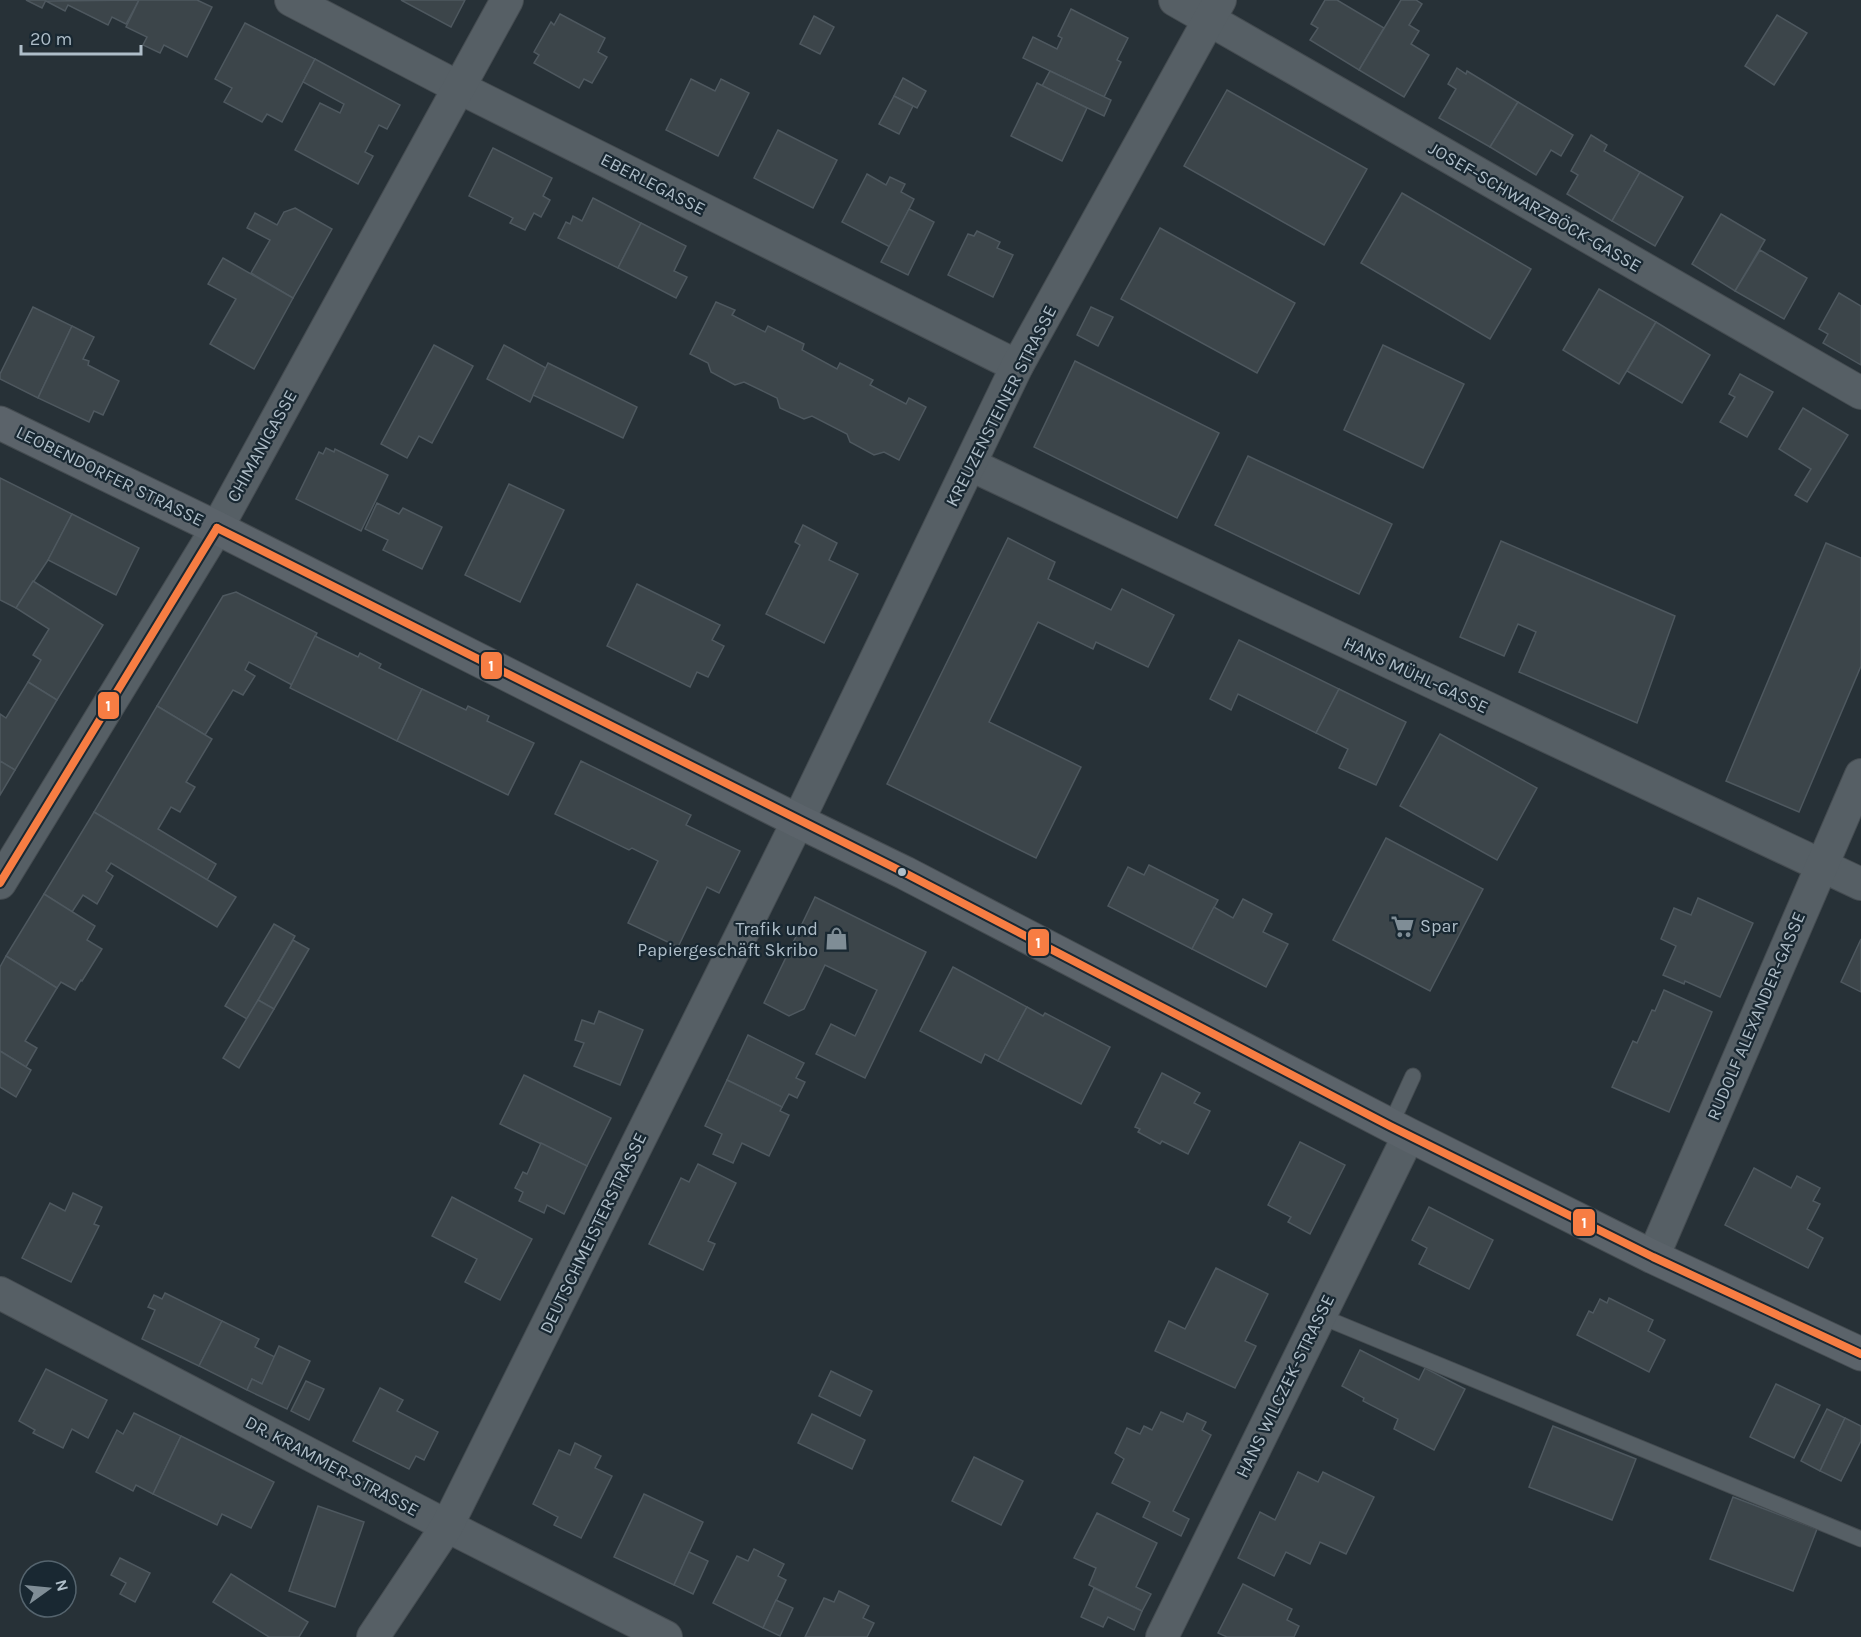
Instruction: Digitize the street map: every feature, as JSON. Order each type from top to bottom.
[{"type":"main road","name":"LEOBENDORFER STRASSE","points":[[0,423],[217,528],[904,873],[1399,1131],[1653,1257],[1861,1354]]},
{"type":"street","name":"EBERLEGASSE","points":[[291,0],[459,87],[1017,366]]},
{"type":"street","name":"CHIMANIGASSE","points":[[0,883],[217,528],[507,0]]},
{"type":"street","name":"JOSEF-SCHWARZBÖCK-GASSE","points":[[1175,0],[1214,10],[1861,393]]},
{"type":"street","name":"KREUZENSTEINER STRASSE","points":[[798,821],[1017,366],[1214,10]]},
{"type":"street","name":"HANS MÜHL-GASSE","points":[[971,465],[1861,884]]},
{"type":"street","name":"RUDOLF ALEXANDER-GASSE","points":[[1653,1257],[1861,775]]},
{"type":"street","name":"DEUTSCHMEISTERSTRASSE","points":[[373,1637],[447,1526],[798,821]]},
{"type":"street","name":"HANS WILCZEK-STRASSE","points":[[1162,1637],[1320,1316],[1399,1131]]},
{"type":"street","name":"DR. KRAMMER-STRASSE","points":[[0,1293],[447,1526],[666,1637]]},
{"type":"lane","points":[[1399,1131],[1413,1076]]},
{"type":"lane","points":[[1320,1316],[1861,1539]]},
{"type":"building","points":[[26,0],[46,0],[42,8]]},
{"type":"building","points":[[139,0],[126,24],[112,17],[108,25],[68,5],[65,11],[46,1]]},
{"type":"building","points":[[139,0],[197,0],[212,7],[187,57],[164,45],[160,53],[143,45],[147,37],[126,27]]},
{"type":"building","points":[[401,0],[465,0],[451,27]]},
{"type":"building","points":[[1325,0],[1337,0],[1384,28],[1359,70],[1310,40],[1318,28],[1311,24]]},
{"type":"building","points":[[1401,0],[1416,0],[1422,4],[1409,25],[1419,31],[1411,44],[1429,55],[1404,97],[1359,70]]},
{"type":"building","points":[[1071,9],[1128,38],[1117,60],[1121,62],[1104,97],[1023,58],[1033,37],[1057,49],[1062,38],[1058,36]]},
{"type":"building","points":[[560,14],[605,38],[598,52],[607,57],[592,83],[584,79],[579,88],[534,63],[539,55],[534,52],[551,22],[554,25]]},
{"type":"building","points":[[1777,15],[1807,33],[1774,85],[1745,66]]},
{"type":"building","points":[[814,16],[834,27],[820,54],[800,44]]},
{"type":"building","points":[[245,23],[315,59],[282,122],[267,114],[262,122],[224,102],[232,88],[215,79]]},
{"type":"building","points":[[315,59],[400,105],[387,129],[379,125],[365,152],[373,156],[358,184],[295,150],[320,103],[340,113],[344,104],[303,82]]},
{"type":"building","points":[[1457,68],[1466,74],[1467,71],[1518,102],[1490,147],[1439,118],[1456,89],[1448,84]]},
{"type":"building","points":[[1050,71],[1111,100],[1104,116],[1042,86]]},
{"type":"building","points":[[903,78],[926,91],[917,108],[894,96]]},
{"type":"building","points":[[691,79],[715,91],[721,79],[749,93],[718,156],[666,130]]},
{"type":"building","points":[[1037,83],[1087,108],[1062,161],[1011,136]]},
{"type":"building","points":[[1227,90],[1367,169],[1324,245],[1184,166]]},
{"type":"building","points":[[894,96],[913,106],[899,134],[879,124]]},
{"type":"building","points":[[1518,102],[1573,135],[1561,156],[1551,150],[1536,175],[1490,147]]},
{"type":"building","points":[[778,130],[837,160],[813,208],[754,178]]},
{"type":"building","points":[[1591,135],[1607,145],[1604,151],[1640,172],[1612,221],[1567,194],[1578,175],[1571,171]]},
{"type":"building","points":[[493,148],[552,178],[543,196],[550,200],[541,217],[534,213],[525,230],[510,223],[513,218],[469,196]]},
{"type":"building","points":[[1640,172],[1683,197],[1655,246],[1612,221]]},
{"type":"building","points":[[867,174],[886,185],[890,177],[905,184],[901,192],[914,199],[890,247],[842,222]]},
{"type":"building","points":[[1402,193],[1531,269],[1490,339],[1361,263]]},
{"type":"building","points":[[593,198],[641,223],[618,268],[558,238],[566,222],[570,224],[573,216],[582,221]]},
{"type":"building","points":[[295,208],[332,229],[293,298],[251,273],[270,240],[247,228],[255,213],[277,225],[284,212]]},
{"type":"building","points":[[909,209],[934,222],[908,275],[881,262]]},
{"type":"building","points":[[1721,214],[1765,240],[1735,291],[1692,264]]},
{"type":"building","points":[[641,223],[686,246],[674,271],[687,277],[676,298],[618,268]]},
{"type":"building","points":[[1160,228],[1295,303],[1257,373],[1121,299]]},
{"type":"building","points":[[977,231],[1000,242],[997,248],[1013,255],[993,297],[948,275],[968,234],[974,236]]},
{"type":"building","points":[[1760,250],[1807,278],[1784,319],[1735,291]]},
{"type":"building","points":[[223,258],[293,298],[254,369],[210,344],[236,299],[208,284]]},
{"type":"building","points":[[1599,289],[1656,322],[1619,384],[1563,350]]},
{"type":"building","points":[[1839,293],[1861,306],[1861,365],[1823,343],[1828,334],[1819,329]]},
{"type":"building","points":[[716,302],[735,310],[732,315],[765,332],[768,326],[804,344],[802,350],[837,369],[840,363],[873,380],[870,385],[906,404],[909,398],[926,407],[899,460],[884,452],[874,455],[850,442],[847,434],[812,416],[804,419],[780,408],[777,398],[744,382],[735,385],[711,372],[708,363],[690,354]]},
{"type":"building","points":[[33,307],[72,326],[38,398],[0,379],[0,374]]},
{"type":"building","points":[[1091,307],[1113,317],[1098,346],[1077,335]]},
{"type":"building","points":[[1656,322],[1710,355],[1682,403],[1627,371]]},
{"type":"building","points":[[72,326],[94,337],[83,359],[89,361],[88,365],[119,381],[103,415],[94,411],[89,422],[38,398]]},
{"type":"building","points":[[434,345],[473,366],[432,443],[419,436],[407,458],[381,444]]},
{"type":"building","points":[[504,345],[546,368],[530,402],[487,379]]},
{"type":"building","points":[[1383,345],[1464,384],[1423,468],[1344,430]]},
{"type":"building","points":[[1075,361],[1219,433],[1177,518],[1034,447]]},
{"type":"building","points":[[548,363],[637,407],[623,438],[533,395]]},
{"type":"building","points":[[1740,374],[1773,392],[1747,437],[1720,422],[1735,397],[1729,394]]},
{"type":"building","points":[[1803,408],[1848,435],[1807,502],[1795,495],[1811,469],[1779,449]]},
{"type":"building","points":[[326,448],[334,452],[335,449],[388,475],[361,531],[296,499],[319,452],[323,454]]},
{"type":"building","points":[[1248,456],[1392,524],[1359,594],[1215,525]]},
{"type":"building","points":[[0,478],[72,514],[48,560],[16,608],[0,600]]},
{"type":"building","points":[[509,484],[564,510],[520,602],[465,575]]},
{"type":"building","points":[[377,503],[399,514],[403,508],[442,527],[422,569],[383,550],[388,540],[365,529]]},
{"type":"building","points":[[72,514],[139,548],[116,595],[48,560]]},
{"type":"building","points":[[803,525],[837,543],[829,560],[858,574],[824,643],[766,614],[800,545],[795,542]]},
{"type":"building","points":[[1008,538],[1055,562],[1048,579],[1111,610],[1122,589],[1174,615],[1148,667],[1096,642],[1093,649],[1038,622],[989,722],[1081,767],[1036,858],[887,784]]},
{"type":"building","points":[[1501,541],[1675,616],[1637,723],[1519,672],[1536,632],[1518,624],[1504,656],[1460,637]]},
{"type":"building","points":[[1826,543],[1861,558],[1861,666],[1799,812],[1726,781]]},
{"type":"building","points":[[33,581],[103,625],[57,700],[28,682],[41,660],[33,655],[49,629],[16,608]]},
{"type":"building","points":[[637,584],[720,625],[712,640],[724,646],[708,677],[697,672],[690,687],[607,646]]},
{"type":"building","points":[[236,592],[317,633],[292,685],[249,662],[245,670],[255,676],[243,695],[233,690],[205,735],[157,706],[223,596]]},
{"type":"building","points":[[315,636],[358,657],[360,653],[381,664],[379,668],[422,689],[397,741],[290,688]]},
{"type":"building","points":[[1239,640],[1339,689],[1316,733],[1238,694],[1231,710],[1210,699]]},
{"type":"building","points":[[28,682],[57,700],[15,770],[0,761],[0,714],[6,718]]},
{"type":"building","points":[[422,689],[466,710],[468,706],[489,716],[487,721],[534,743],[508,795],[397,741]]},
{"type":"building","points":[[1339,689],[1406,722],[1376,785],[1339,768],[1348,749],[1316,733]]},
{"type":"building","points":[[157,706],[212,739],[186,782],[195,787],[180,812],[171,807],[158,829],[216,864],[207,880],[94,812]]},
{"type":"building","points":[[1440,734],[1537,788],[1497,860],[1400,806]]},
{"type":"building","points":[[0,761],[15,770],[0,795]]},
{"type":"building","points":[[581,761],[691,815],[686,825],[740,851],[719,893],[707,887],[678,947],[628,923],[658,861],[632,848],[629,850],[555,814]]},
{"type":"building","points":[[94,812],[236,897],[217,927],[111,863],[106,871],[113,876],[97,904],[83,895],[72,912],[44,894]]},
{"type":"building","name":"Spar","points":[[1386,838],[1483,889],[1430,991],[1333,940]]},
{"type":"building","points":[[1149,865],[1218,900],[1192,949],[1108,906],[1128,867],[1144,875]]},
{"type":"building","points":[[44,894],[95,926],[87,940],[102,949],[75,990],[61,982],[57,988],[6,956]]},
{"type":"building","points":[[815,897],[926,952],[865,1078],[816,1054],[831,1024],[855,1036],[877,990],[825,965],[804,1009],[789,1016],[764,1003]]},
{"type":"building","points":[[1698,898],[1753,923],[1720,997],[1685,981],[1684,984],[1663,975],[1676,946],[1661,939],[1674,908],[1691,915]]},
{"type":"building","points":[[1243,899],[1272,914],[1263,932],[1288,944],[1266,987],[1192,949],[1214,907],[1233,918]]},
{"type":"building","points":[[274,924],[295,936],[247,1019],[225,1006]]},
{"type":"building","points":[[1861,939],[1861,992],[1841,982]]},
{"type":"building","points":[[293,940],[309,949],[274,1009],[258,1000]]},
{"type":"building","points":[[6,956],[57,988],[25,1041],[37,1048],[26,1067],[0,1051],[0,967]]},
{"type":"building","points":[[953,967],[1027,1007],[998,1061],[985,1054],[981,1063],[920,1031]]},
{"type":"building","points":[[1664,990],[1712,1012],[1669,1112],[1612,1087],[1633,1041],[1637,1043]]},
{"type":"building","points":[[258,1000],[274,1009],[239,1068],[223,1058]]},
{"type":"building","points":[[1027,1007],[1043,1016],[1045,1013],[1110,1047],[1081,1104],[998,1061]]},
{"type":"building","points":[[599,1011],[643,1030],[620,1085],[574,1066],[584,1043],[575,1040],[582,1020],[594,1024]]},
{"type":"building","points":[[748,1035],[804,1063],[796,1078],[805,1082],[797,1098],[789,1094],[782,1107],[727,1080]]},
{"type":"building","points":[[0,1051],[31,1070],[16,1097],[0,1087]]},
{"type":"building","points":[[1162,1073],[1200,1093],[1194,1103],[1210,1111],[1188,1154],[1162,1141],[1160,1144],[1138,1132],[1140,1129],[1135,1127]]},
{"type":"building","points":[[524,1075],[611,1118],[587,1166],[500,1124]]},
{"type":"building","points":[[727,1080],[782,1107],[780,1111],[789,1115],[769,1156],[742,1143],[733,1163],[713,1154],[722,1134],[705,1126]]},
{"type":"building","points":[[1300,1142],[1345,1165],[1310,1234],[1288,1222],[1291,1217],[1268,1205]]},
{"type":"building","points":[[541,1143],[587,1166],[564,1214],[547,1205],[544,1213],[519,1201],[523,1192],[515,1188],[523,1172],[527,1174]]},
{"type":"building","points":[[698,1164],[736,1183],[708,1241],[715,1244],[703,1270],[649,1244],[681,1178],[689,1182]]},
{"type":"building","points":[[1754,1168],[1791,1188],[1797,1176],[1820,1188],[1813,1201],[1820,1204],[1807,1229],[1823,1238],[1808,1268],[1725,1225]]},
{"type":"building","points":[[73,1193],[102,1207],[94,1224],[99,1226],[71,1282],[22,1258],[50,1203],[65,1211]]},
{"type":"building","points":[[452,1197],[532,1239],[500,1300],[465,1282],[477,1259],[432,1236]]},
{"type":"building","points":[[1429,1207],[1493,1240],[1469,1289],[1419,1264],[1427,1248],[1412,1240]]},
{"type":"building","points":[[1216,1268],[1268,1294],[1245,1341],[1256,1346],[1235,1388],[1155,1351],[1169,1321],[1185,1329]]},
{"type":"building","points":[[165,1293],[222,1321],[199,1366],[142,1339],[155,1310],[148,1307],[154,1295],[162,1299]]},
{"type":"building","points":[[1609,1298],[1653,1320],[1648,1331],[1665,1340],[1649,1372],[1577,1335],[1589,1311],[1593,1313],[1600,1299],[1607,1303]]},
{"type":"building","points":[[222,1321],[259,1339],[255,1347],[275,1357],[262,1384],[252,1379],[247,1390],[199,1366]]},
{"type":"building","points":[[279,1346],[310,1361],[287,1409],[247,1390],[252,1379],[262,1384]]},
{"type":"building","points":[[1360,1350],[1419,1380],[1425,1368],[1465,1389],[1434,1450],[1394,1429],[1398,1419],[1363,1401],[1364,1398],[1342,1386]]},
{"type":"building","points":[[46,1369],[107,1400],[88,1438],[72,1429],[63,1448],[33,1433],[35,1430],[19,1421]]},
{"type":"building","points":[[831,1371],[872,1391],[860,1416],[819,1396]]},
{"type":"building","points":[[306,1381],[324,1389],[309,1420],[291,1411]]},
{"type":"building","points":[[1776,1384],[1820,1405],[1794,1458],[1750,1437]]},
{"type":"building","points":[[380,1388],[403,1400],[397,1411],[438,1432],[424,1460],[416,1456],[409,1469],[353,1441]]},
{"type":"building","points":[[1827,1409],[1845,1418],[1820,1471],[1801,1461]]},
{"type":"building","points":[[1161,1412],[1183,1422],[1187,1413],[1206,1422],[1202,1430],[1211,1435],[1173,1511],[1189,1519],[1181,1536],[1143,1517],[1150,1502],[1112,1483],[1124,1459],[1115,1453],[1127,1428],[1140,1434],[1144,1426],[1152,1430]]},
{"type":"building","points":[[134,1413],[181,1436],[153,1494],[136,1485],[133,1491],[96,1472],[117,1430],[123,1434]]},
{"type":"building","points":[[812,1414],[865,1440],[852,1469],[798,1443]]},
{"type":"building","points":[[1845,1418],[1861,1426],[1861,1441],[1841,1481],[1820,1471]]},
{"type":"building","points":[[1553,1426],[1636,1459],[1612,1520],[1529,1487]]},
{"type":"building","points":[[181,1436],[274,1482],[251,1528],[222,1514],[217,1525],[153,1494]]},
{"type":"building","points":[[575,1443],[601,1456],[595,1468],[612,1476],[581,1538],[554,1525],[558,1517],[533,1504],[559,1450],[570,1455]]},
{"type":"building","points":[[974,1457],[1023,1481],[1001,1525],[952,1501]]},
{"type":"building","points":[[1298,1472],[1318,1482],[1323,1472],[1374,1497],[1346,1554],[1320,1542],[1310,1564],[1286,1552],[1274,1576],[1238,1558],[1260,1512],[1275,1520]]},
{"type":"building","points":[[644,1494],[703,1522],[674,1585],[614,1557]]},
{"type":"building","points":[[1733,1497],[1817,1529],[1793,1591],[1710,1559]]},
{"type":"building","points":[[318,1506],[364,1522],[335,1607],[289,1591]]},
{"type":"building","points":[[1097,1513],[1157,1543],[1136,1587],[1151,1594],[1142,1611],[1089,1585],[1096,1568],[1074,1558]]},
{"type":"building","points":[[754,1549],[784,1564],[778,1576],[786,1580],[763,1628],[713,1603],[737,1556],[748,1561]]},
{"type":"building","points":[[689,1552],[708,1561],[693,1594],[674,1585]]},
{"type":"building","points":[[120,1558],[150,1573],[135,1602],[120,1594],[126,1583],[111,1575]]},
{"type":"building","points":[[231,1574],[308,1622],[299,1637],[269,1637],[213,1602]]},
{"type":"building","points":[[1243,1584],[1292,1609],[1287,1620],[1299,1626],[1294,1637],[1227,1637],[1218,1633]]},
{"type":"building","points":[[1094,1588],[1142,1611],[1134,1630],[1108,1617],[1103,1627],[1081,1617]]},
{"type":"building","points":[[839,1591],[869,1606],[863,1618],[874,1623],[867,1637],[805,1637],[824,1598],[834,1602]]},
{"type":"building","points":[[776,1600],[793,1608],[780,1636],[763,1628]]},
{"type":"transit line","name":"1","points":[[217,528],[905,873],[1390,1126],[1653,1257],[1861,1354]]},
{"type":"transit line","name":"1","points":[[0,883],[217,528]]},
{"type":"place","name":"Spar","points":[[1402,926]]},
{"type":"place","name":"Trafik und Papiergeschäft Skribo","points":[[836,939]]}]
